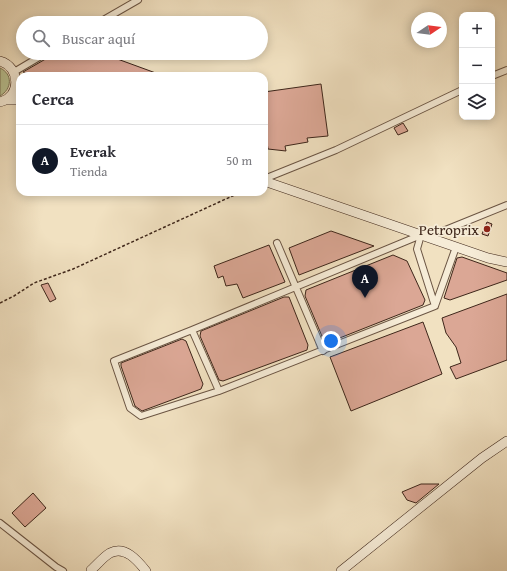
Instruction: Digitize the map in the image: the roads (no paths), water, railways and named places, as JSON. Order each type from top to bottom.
[{"type":"main road","points":[[0,61],[10,66],[16,78]]},
{"type":"main road","points":[[3,101],[14,92],[16,88]]},
{"type":"main road","points":[[3,101],[16,100]]},
{"type":"main road","points":[[268,181],[488,258],[507,267]]},
{"type":"main road","points":[[488,258],[507,262]]},
{"type":"main road","points":[[341,571],[482,458],[507,441]]},
{"type":"main road","points":[[93,571],[105,556],[114,551],[126,552],[146,571]]},
{"type":"main road","points":[[101,571],[105,556]]},
{"type":"street","points":[[110,16],[138,0]]},
{"type":"street","points":[[14,72],[34,60]]},
{"type":"street","points":[[495,75],[507,70]]},
{"type":"street","points":[[268,178],[336,150],[459,91]]},
{"type":"street","points":[[456,247],[435,306],[219,392],[141,416],[130,408],[114,361],[296,286],[507,205]]},
{"type":"street","points":[[424,236],[417,249],[435,306]]},
{"type":"street","points":[[277,243],[323,351]]},
{"type":"street","points":[[192,330],[219,392]]},
{"type":"street","points":[[0,523],[63,571]]},
{"type":"street","points":[[56,567],[67,571]]},
{"type":"place","name":"Petroprix","points":[[487,229]]},
{"type":"place","name":"Everak","points":[[365,298]]}]
